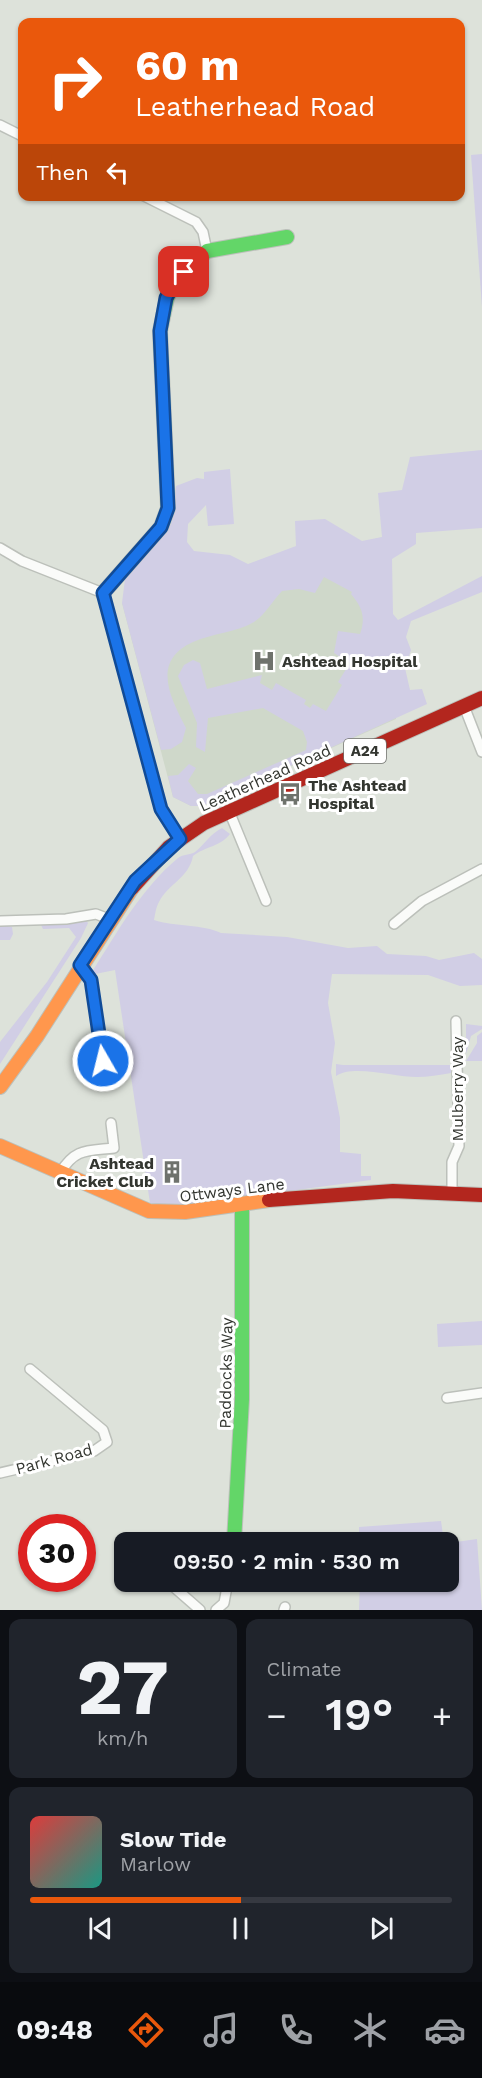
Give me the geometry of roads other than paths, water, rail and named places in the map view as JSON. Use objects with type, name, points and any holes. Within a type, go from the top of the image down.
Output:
[{"type":"main road","points":[[103,593],[161,527],[168,508],[160,331],[162,314],[175,281],[207,251],[287,237]]},
{"type":"main road","name":"Leatherhead Road","points":[[0,1088],[37,1036],[135,881],[180,839],[229,811],[482,698]]},
{"type":"main road","name":"Ottways Lane","points":[[1,1147],[148,1211],[164,1214],[185,1214],[242,1204],[365,1192],[452,1191],[482,1195]]},
{"type":"main road","name":"Paddocks Way","points":[[235,1532],[242,1399],[244,1255],[242,1204]]},
{"type":"street","points":[[0,125],[18,134]]},
{"type":"street","points":[[154,201],[195,222],[203,232],[207,251]]},
{"type":"street","points":[[0,548],[22,561],[103,593],[161,809],[180,839]]},
{"type":"street","points":[[464,706],[482,752]]},
{"type":"street","points":[[229,811],[266,901]]},
{"type":"street","points":[[394,924],[422,901],[482,869]]},
{"type":"street","points":[[0,921],[66,919],[96,914],[110,919]]},
{"type":"street","points":[[80,965],[91,980],[103,1061]]},
{"type":"street","name":"Mulberry Way","points":[[452,1191],[452,1162],[459,1146],[456,1021]]},
{"type":"street","points":[[60,1173],[69,1158],[77,1153],[114,1148],[111,1123]]},
{"type":"street","name":"Park Road","points":[[0,1473],[94,1451],[107,1443],[103,1430],[30,1369]]},
{"type":"street","points":[[447,1398],[482,1393]]},
{"type":"street","points":[[180,1592],[200,1610]]},
{"type":"street","points":[[216,1610],[224,1603],[226,1592]]},
{"type":"place","name":"Ashtead Hospital","points":[[264,661]]},
{"type":"place","name":"The Ashtead Hospital","points":[[290,794]]},
{"type":"place","name":"Ashtead Cricket Club","points":[[172,1172]]}]
